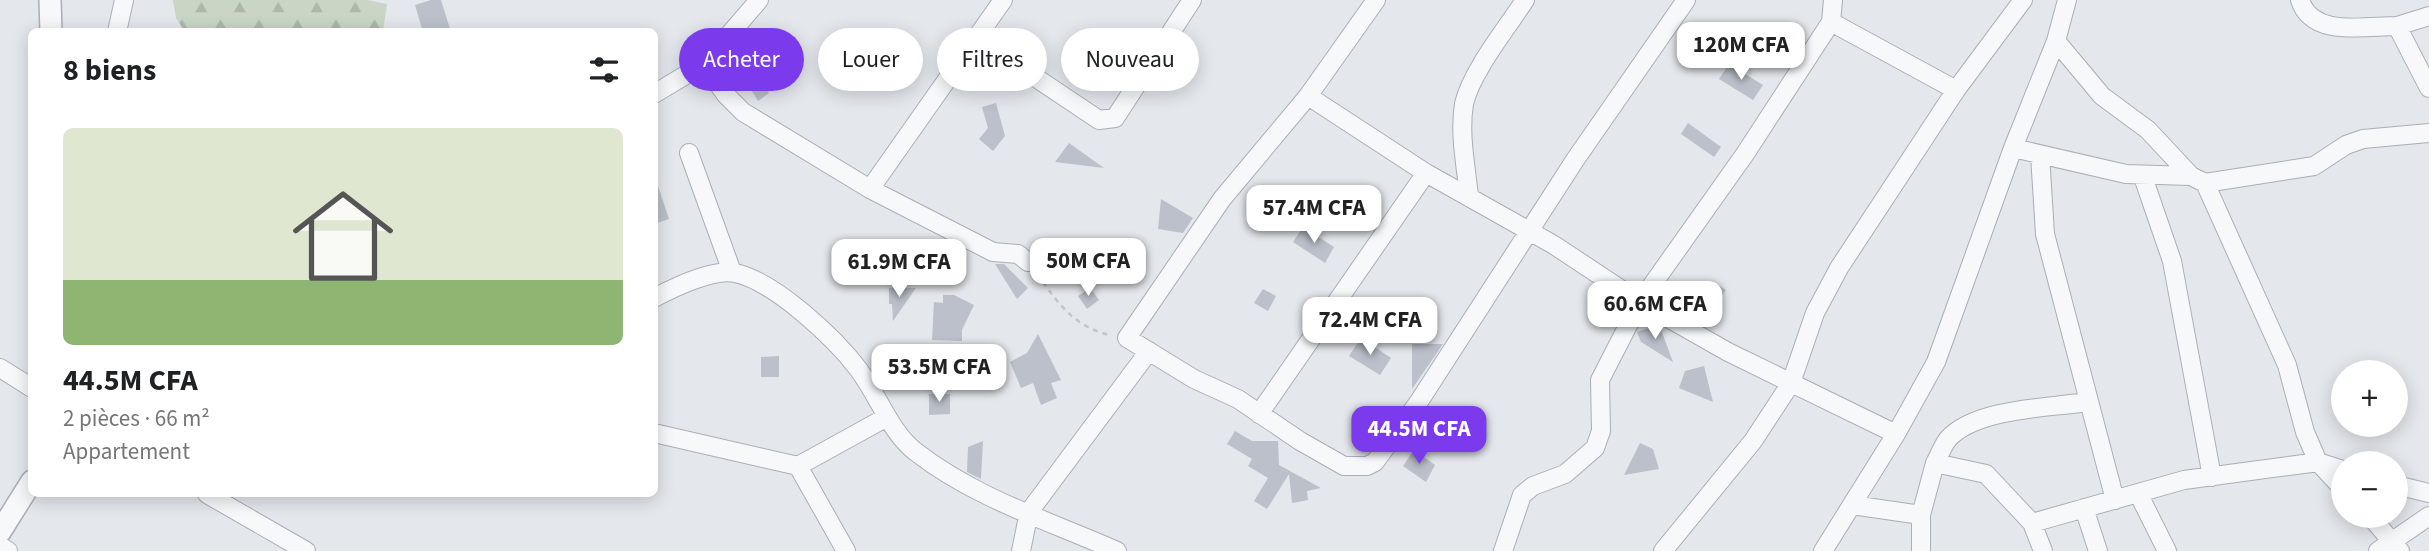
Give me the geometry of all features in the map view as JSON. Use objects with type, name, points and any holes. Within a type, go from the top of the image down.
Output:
[{"type":"street","points":[[50,0],[51,28]]},
{"type":"street","points":[[118,28],[124,0]]},
{"type":"street","points":[[735,28],[759,0]]},
{"type":"street","points":[[985,28],[1003,0]]},
{"type":"street","points":[[1047,85],[1099,120],[1115,118],[1192,0]]},
{"type":"street","points":[[1377,0],[1308,96],[1222,199],[1127,338],[1344,466],[1367,466],[1375,462],[1420,400],[1531,232],[1575,160],[1686,0]]},
{"type":"street","points":[[1469,196],[1462,119],[1465,100],[1471,84],[1525,0]]},
{"type":"street","points":[[1503,551],[1522,495],[1533,486],[1565,474],[1595,448],[1601,431],[1600,380],[1640,302],[1745,154],[1831,22],[1833,0]]},
{"type":"street","points":[[1663,551],[1753,441],[1791,383],[1824,295],[1956,90],[2023,0]]},
{"type":"street","points":[[1823,551],[1896,434],[1936,362],[2013,148],[2056,41],[2067,0]]},
{"type":"street","points":[[2300,0],[2304,11],[2319,24],[2334,27],[2397,26],[2429,16]]},
{"type":"street","points":[[1831,22],[1956,90]]},
{"type":"street","points":[[2397,26],[2429,88]]},
{"type":"street","points":[[2056,41],[2102,96],[2148,130],[2198,180],[2287,365],[2305,432],[2318,463],[2331,477]]},
{"type":"street","points":[[658,91],[679,79]]},
{"type":"street","points":[[723,91],[743,112],[870,189],[993,252],[1018,254],[1028,262]]},
{"type":"street","points":[[870,189],[941,91]]},
{"type":"street","points":[[1308,96],[1426,173],[1531,232],[1640,302],[1728,352],[1896,434]]},
{"type":"street","points":[[2013,148],[2143,177],[2198,180],[2314,166],[2346,145],[2363,139],[2429,133]]},
{"type":"street","points":[[689,153],[732,272]]},
{"type":"street","points":[[2040,155],[2045,234],[2087,402],[2115,500]]},
{"type":"street","points":[[1259,414],[1426,173]]},
{"type":"street","points":[[2143,177],[2172,261],[2212,477]]},
{"type":"street","points":[[658,296],[685,282],[732,272],[766,284],[835,343],[858,369],[904,441],[950,477],[1117,551]]},
{"type":"street","points":[[1021,551],[1029,512],[1149,351]]},
{"type":"street","points":[[0,368],[28,386]]},
{"type":"street","points":[[1921,551],[1921,515],[1935,463],[1948,439],[1983,419],[2007,412],[2087,402]]},
{"type":"street","points":[[658,434],[798,466],[887,417]]},
{"type":"street","points":[[1935,463],[1986,474],[2032,523],[2043,551]]},
{"type":"street","points":[[2032,523],[2184,480],[2318,463],[2331,467]]},
{"type":"street","points":[[798,466],[846,551]]},
{"type":"street","points":[[0,532],[28,487]]},
{"type":"street","points":[[2408,488],[2429,493]]},
{"type":"street","points":[[2138,493],[2166,551]]},
{"type":"street","points":[[212,497],[306,551]]},
{"type":"street","points":[[1852,505],[1921,515]]},
{"type":"street","points":[[2084,508],[2098,551]]},
{"type":"street","points":[[2378,551],[2396,546],[2429,516]]},
{"type":"street","points":[[2380,528],[2396,546]]},
{"type":"street","points":[[0,546],[8,551]]},
{"type":"path","points":[[1028,262],[1067,314],[1091,330],[1127,338]]},
{"type":"green space","points":[[173,0],[367,0],[387,4],[383,28],[182,28],[176,18]]},
{"type":"building","points":[[441,0],[450,28],[422,28],[415,5]]},
{"type":"building","points":[[1729,64],[1763,85],[1753,100],[1719,79]]},
{"type":"building","points":[[752,91],[768,91],[769,93],[758,101]]},
{"type":"building","points":[[996,103],[1005,136],[993,151],[979,139],[988,128],[982,107]]},
{"type":"building","points":[[1688,123],[1721,147],[1714,157],[1681,134]]},
{"type":"building","points":[[1069,143],[1104,168],[1055,162]]},
{"type":"building","points":[[658,186],[669,219],[658,223]]},
{"type":"building","points":[[1161,199],[1193,218],[1183,233],[1158,229]]},
{"type":"building","points":[[1303,227],[1334,247],[1325,263],[1293,242]]},
{"type":"building","points":[[995,264],[1004,264],[1028,288],[1017,299]]},
{"type":"building","points":[[1712,281],[1726,290],[1719,300],[1709,301],[1702,296]]},
{"type":"building","points":[[889,288],[916,288],[893,321],[892,304],[889,304]]},
{"type":"building","points":[[1090,288],[1099,300],[1087,309],[1078,296]]},
{"type":"building","points":[[1263,289],[1276,296],[1268,311],[1254,303]]},
{"type":"building","points":[[943,295],[954,295],[974,305],[962,330],[962,341],[932,340],[934,302],[943,303]]},
{"type":"building","points":[[1658,325],[1673,362],[1641,342],[1637,332]]},
{"type":"building","points":[[1038,334],[1061,380],[1051,383],[1057,398],[1041,405],[1033,383],[1021,388],[1010,362],[1027,353]]},
{"type":"building","points":[[1361,338],[1391,358],[1380,375],[1349,356]]},
{"type":"building","points":[[1412,344],[1443,344],[1412,389]]},
{"type":"building","points":[[779,356],[779,377],[761,377],[761,357]]},
{"type":"building","points":[[964,365],[965,386],[952,388],[950,367]]},
{"type":"building","points":[[1704,366],[1713,402],[1679,388],[1685,371]]},
{"type":"building","points":[[929,394],[950,394],[950,414],[929,415]]},
{"type":"building","points":[[1235,431],[1252,441],[1278,441],[1279,465],[1321,488],[1307,491],[1308,500],[1292,503],[1289,474],[1267,509],[1254,501],[1268,478],[1248,466],[1252,459],[1227,444]]},
{"type":"building","points":[[983,441],[981,479],[967,472],[968,447]]},
{"type":"building","points":[[1640,443],[1653,449],[1659,469],[1624,475]]},
{"type":"building","points":[[1414,450],[1435,465],[1426,482],[1403,466]]}]
